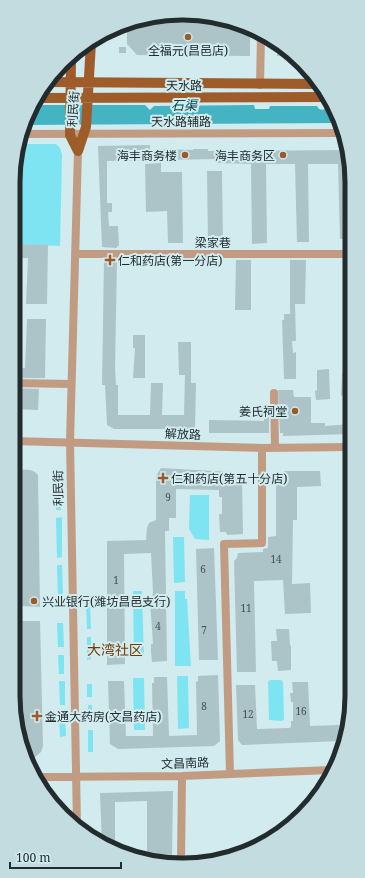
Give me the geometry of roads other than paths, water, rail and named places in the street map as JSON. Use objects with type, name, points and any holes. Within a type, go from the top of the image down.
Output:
[{"type":"main road","name":"利民街","points":[[78,151],[85,130],[91,48]]},
{"type":"main road","name":"利民街","points":[[70,65],[69,82],[70,131],[78,151]]},
{"type":"main road","name":"天水路","points":[[55,82],[260,85],[311,84]]},
{"type":"main road","name":"天水路","points":[[44,98],[86,101],[321,97]]},
{"type":"street","points":[[260,85],[261,40]]},
{"type":"street","name":"天水路辅路","points":[[28,134],[85,130],[337,133]]},
{"type":"street","name":"利民街","points":[[77,819],[70,442],[78,151]]},
{"type":"street","name":"梁家巷","points":[[75,254],[345,254]]},
{"type":"street","points":[[20,383],[71,384]]},
{"type":"street","points":[[274,393],[274,448]]},
{"type":"street","name":"解放路","points":[[20,440],[262,448],[345,447]]},
{"type":"street","points":[[230,774],[224,544],[262,543],[262,448]]},
{"type":"street","name":"文昌南路","points":[[42,777],[182,776],[326,770]]},
{"type":"street","points":[[181,858],[182,776]]},
{"type":"waterway","name":"石渠","points":[[194,114],[205,114]]},
{"type":"place","name":"全福元(昌邑店)","points":[[188,37]]},
{"type":"place","name":"海丰商务楼","points":[[185,155]]},
{"type":"place","name":"海丰商务区","points":[[283,155]]},
{"type":"place","name":"仁和药店(第一分店)","points":[[110,260]]},
{"type":"place","name":"姜氏祠堂","points":[[295,411]]},
{"type":"place","name":"仁和药店(第五十分店)","points":[[163,478]]},
{"type":"place","name":"兴业银行(潍坊昌邑支行)","points":[[34,601]]},
{"type":"place","name":"金通大药房(文昌药店)","points":[[37,716]]},
{"type":"district","name":"大湾社区","points":[[115,649]]}]
